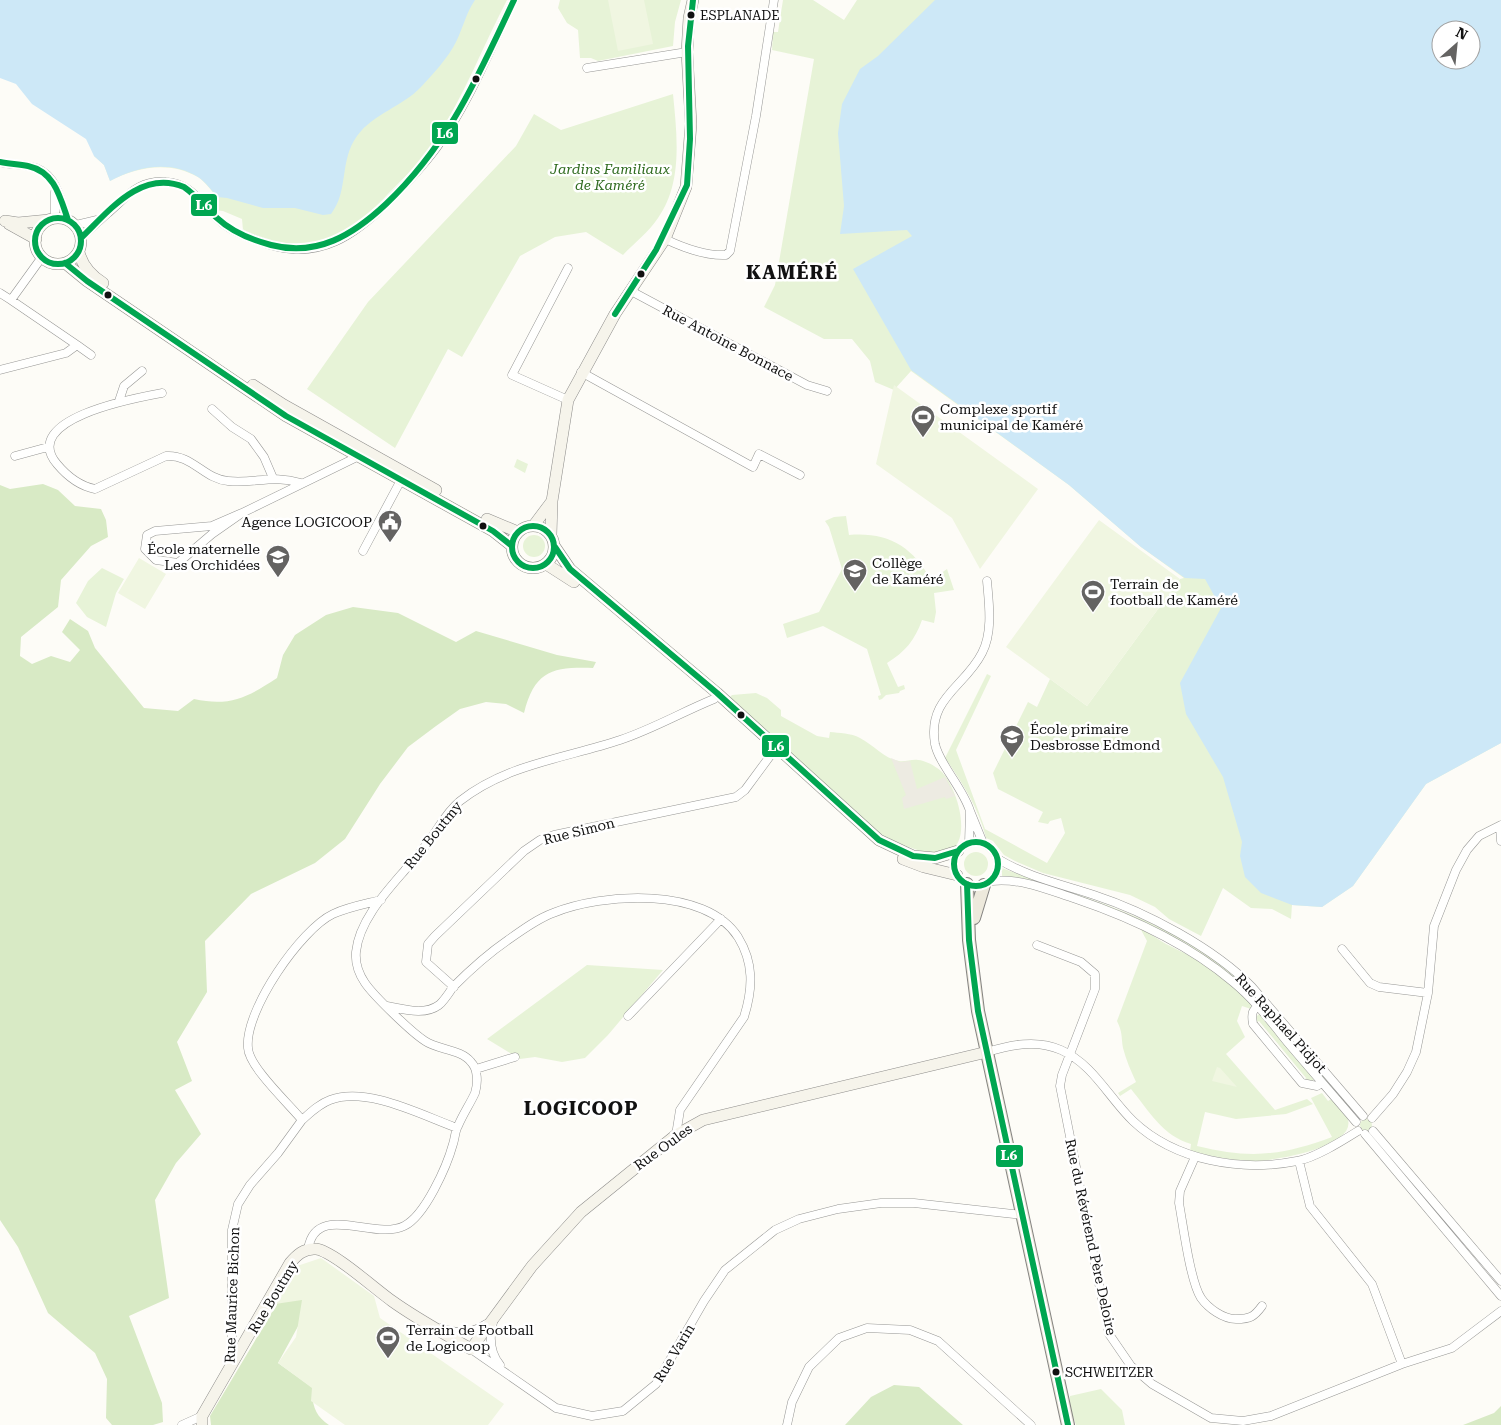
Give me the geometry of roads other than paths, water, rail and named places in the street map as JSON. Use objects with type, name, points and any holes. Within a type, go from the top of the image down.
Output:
[{"type":"main road","points":[[693,0],[689,18],[687,52],[691,124],[686,187],[665,239],[631,290],[582,372],[568,400],[552,501],[551,535],[555,547],[570,569],[717,693],[879,840],[914,856],[935,858],[958,851]]},
{"type":"main road","points":[[52,219],[40,227],[36,239],[36,245],[42,257],[53,263],[65,263],[79,252]]},
{"type":"main road","points":[[2,220],[18,223],[52,219],[72,223],[81,238],[79,252],[82,261],[94,277],[284,405],[499,526],[518,532]]},
{"type":"main road","points":[[2,220],[36,239]]},
{"type":"main road","points":[[65,263],[87,281],[286,416],[493,531],[512,546]]},
{"type":"main road","points":[[534,525],[552,501]]},
{"type":"main road","points":[[551,535],[541,527],[534,525],[522,528],[518,532],[512,546],[514,555],[522,565],[534,568],[551,560],[555,547]]},
{"type":"main road","points":[[546,564],[567,575],[714,699],[876,844],[909,862],[957,875]]},
{"type":"main road","points":[[969,940],[978,901],[988,883]]},
{"type":"main road","points":[[967,884],[969,940],[986,1052],[1068,1425]]},
{"type":"main road","name":"Rue Oules","points":[[471,1349],[532,1266],[581,1212],[676,1135],[703,1120],[986,1052]]},
{"type":"main road","name":"Rue Boutmy","points":[[232,1366],[290,1263],[298,1254],[308,1249]]},
{"type":"main road","name":"Rue Varin","points":[[308,1249],[318,1249],[331,1256],[393,1302],[471,1349]]},
{"type":"main road","name":"Rue Maurice Bichon","points":[[202,1420],[232,1366]]},
{"type":"street","points":[[81,238],[126,194],[142,185],[166,182],[190,190],[225,226],[269,245],[285,248],[310,248],[345,238],[376,214],[410,180],[438,146],[457,116],[514,0]]},
{"type":"street","points":[[665,239],[688,250],[720,255],[726,255],[730,251],[756,116],[774,0]]},
{"type":"street","points":[[587,68],[687,52]]},
{"type":"street","points":[[0,162],[38,169],[48,174],[54,180],[72,223],[101,218]]},
{"type":"street","points":[[52,219],[56,185]]},
{"type":"street","points":[[11,300],[42,257]]},
{"type":"street","points":[[568,268],[512,375],[568,400]]},
{"type":"street","name":"Rue Antoine Bonnace","points":[[631,290],[807,385],[827,391]]},
{"type":"street","points":[[0,293],[91,355]]},
{"type":"street","points":[[0,370],[19,367],[66,353],[77,345]]},
{"type":"street","points":[[118,401],[124,386],[142,371]]},
{"type":"street","points":[[582,372],[753,467],[759,454],[800,475]]},
{"type":"street","points":[[162,393],[118,401],[68,423],[52,436],[48,447],[52,458],[64,472],[85,487],[95,489],[166,456],[174,455],[192,462],[217,479],[229,482],[273,478],[301,483]]},
{"type":"street","points":[[212,409],[232,427],[251,439],[264,457],[273,478]]},
{"type":"street","points":[[15,456],[48,447]]},
{"type":"street","points":[[242,512],[178,563],[156,560],[145,549],[147,534],[155,531],[212,526],[358,456]]},
{"type":"street","points":[[363,551],[401,480]]},
{"type":"street","points":[[983,843],[961,790],[938,753],[933,726],[940,705],[975,665],[984,651],[990,614],[987,581]]},
{"type":"street","name":"Rue Boutmy","points":[[308,1249],[310,1237],[315,1230],[330,1224],[397,1229],[407,1224],[416,1216],[440,1178],[454,1143],[456,1128],[476,1090],[476,1069],[465,1056],[426,1042],[365,983],[356,961],[359,938],[381,900],[428,843],[446,815],[459,802],[478,788],[528,765],[637,734],[714,699]]},
{"type":"street","name":"Rue Simon","points":[[454,987],[426,962],[428,944],[528,847],[554,835],[736,797],[745,790],[773,752]]},
{"type":"street","points":[[968,843],[970,811]]},
{"type":"street","points":[[1372,1118],[1393,1094],[1407,1072],[1416,1052],[1428,993],[1434,926],[1456,870],[1467,850],[1479,836],[1500,826],[1501,841]]},
{"type":"street","points":[[968,843],[983,843],[993,849],[998,859],[998,871],[988,883],[967,884],[957,875],[954,863],[958,851],[968,843]]},
{"type":"street","name":"Rue Raphael Pidjot","points":[[998,859],[1024,873],[1097,896],[1142,914],[1216,957],[1238,973],[1265,1002],[1363,1116]]},
{"type":"street","name":"Rue Raphael Pidjot","points":[[988,883],[1008,879],[1028,883],[1114,912],[1143,925],[1209,962],[1235,983],[1257,1006],[1356,1122]]},
{"type":"street","points":[[387,1006],[424,1011],[439,1005],[454,987],[506,941],[553,913],[576,906],[614,900],[661,898],[700,908],[721,919],[735,933],[744,948],[751,966],[749,1001],[744,1017],[680,1110],[676,1135]]},
{"type":"street","points":[[302,1120],[259,1071],[247,1048],[251,1020],[271,979],[306,936],[332,914],[381,900]]},
{"type":"street","points":[[628,1016],[721,919]]},
{"type":"street","name":"Rue du Révérend Père Deloire","points":[[1037,945],[1081,962],[1095,974],[1095,989],[1062,1075],[1060,1086],[1109,1334],[1132,1366],[1152,1384],[1192,1410],[1211,1418],[1243,1421],[1271,1416],[1402,1364],[1452,1348],[1501,1311]]},
{"type":"street","points":[[1342,949],[1370,983],[1379,987],[1428,993]]},
{"type":"street","points":[[1265,1002],[1257,1006],[1251,1014],[1253,1024],[1302,1083],[1317,1086],[1322,1083]]},
{"type":"street","points":[[986,1052],[1027,1044],[1047,1045],[1070,1055],[1096,1076],[1133,1121],[1158,1140],[1195,1157],[1244,1164],[1299,1161],[1365,1132],[1375,1123],[1372,1118],[1363,1116],[1356,1122],[1365,1132],[1501,1281]]},
{"type":"street","points":[[476,1069],[516,1057]]},
{"type":"street","name":"Rue Maurice Bichon","points":[[232,1366],[232,1230],[238,1204],[250,1184],[278,1152],[302,1120],[329,1100],[345,1096],[358,1096],[375,1098],[456,1128]]},
{"type":"street","points":[[1365,1132],[1501,1296]]},
{"type":"street","points":[[1195,1157],[1180,1191],[1179,1203],[1198,1293],[1213,1310],[1233,1319],[1247,1319],[1255,1316],[1262,1306]]},
{"type":"street","points":[[1299,1161],[1310,1206],[1372,1284],[1402,1364]]},
{"type":"street","name":"Rue Varin","points":[[471,1349],[556,1408],[592,1416],[604,1416],[623,1411],[656,1384],[724,1270],[775,1230],[799,1219],[838,1209],[881,1204],[914,1203],[1022,1215]]},
{"type":"street","points":[[419,1318],[459,1333],[473,1332],[494,1318]]},
{"type":"street","points":[[494,1318],[490,1334],[493,1357],[506,1372]]},
{"type":"street","points":[[787,1425],[792,1402],[809,1367],[839,1338],[867,1328],[910,1330],[938,1341],[1031,1425]]},
{"type":"street","points":[[182,1425],[202,1420]]},
{"type":"water","points":[[0,0],[475,0],[453,48],[445,60],[413,94],[372,121],[357,136],[348,156],[337,205],[331,214],[323,215],[295,208],[263,208],[217,197],[201,179],[177,168],[154,167],[143,169],[110,181],[104,165],[94,156],[86,139],[32,104],[16,84],[0,78]]},
{"type":"water","points":[[935,0],[1501,0],[1501,743],[1426,784],[1353,886],[1322,907],[1292,905],[1261,893],[1245,877],[1240,856],[1242,842],[1223,777],[1186,714],[1180,683],[1221,608],[1205,579],[1185,578],[1141,547],[1069,485],[911,370],[853,269],[912,236],[907,230],[840,234],[844,206],[838,133],[842,104],[860,69],[878,56]]},
{"type":"place","name":"ESPLANADE","points":[[691,15]]},
{"type":"place","name":"Complexe sportif municipal de Kaméré","points":[[923,438]]},
{"type":"place","name":"Agence LOGICOOP","points":[[390,543]]},
{"type":"place","name":"École maternelle Les Orchidées","points":[[278,578]]},
{"type":"place","name":"Collège de Kaméré","points":[[855,592]]},
{"type":"place","name":"Terrain de football de Kaméré","points":[[1093,613]]},
{"type":"place","name":"École primaire Desbrosse Edmond","points":[[1012,758]]},
{"type":"place","name":"Terrain de Football de Logicoop","points":[[388,1359]]},
{"type":"place","name":"SCHWEITZER","points":[[1056,1372]]},
{"type":"district","name":"KAMÉRÉ","points":[[792,272]]},
{"type":"district","name":"LOGICOOP","points":[[581,1108]]},
{"type":"park label","name":"Jardins Familiaux de Kaméré","points":[[610,177]]}]
